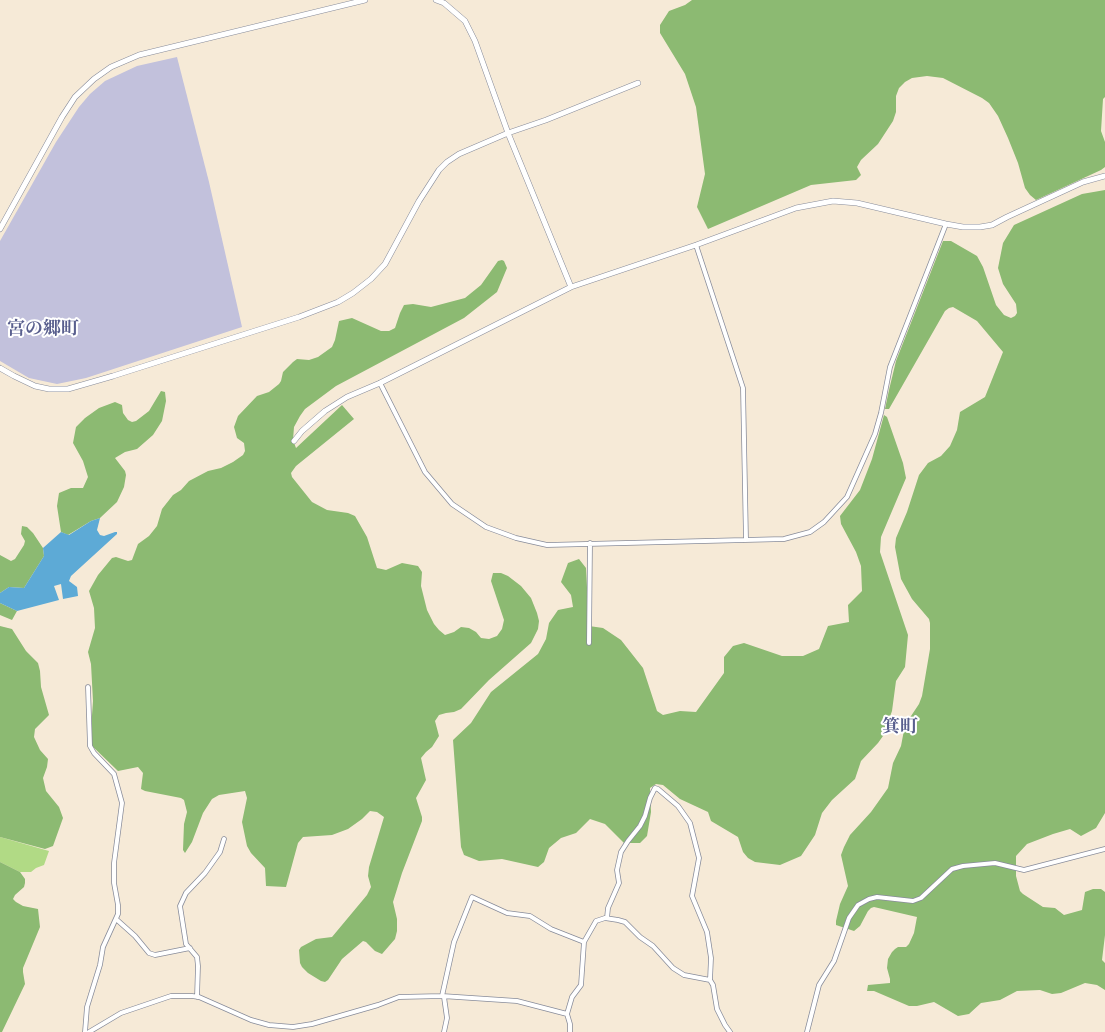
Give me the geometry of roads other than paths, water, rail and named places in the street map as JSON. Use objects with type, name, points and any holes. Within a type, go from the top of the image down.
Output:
[{"type":"street","points":[[0,229],[58,124],[75,97],[94,79],[111,67],[139,55],[365,0]]},
{"type":"street","points":[[436,0],[444,4],[465,21],[472,34],[508,133],[571,287]]},
{"type":"street","points":[[0,368],[35,386],[68,389],[299,317],[338,302],[363,286],[385,264],[419,201],[439,170],[447,162],[459,154],[508,133],[546,120],[638,83]]},
{"type":"street","points":[[294,441],[302,431],[325,411],[347,397],[380,383],[571,287],[696,245],[796,208],[833,201],[857,203],[963,227],[992,225],[1083,182],[1105,176]]},
{"type":"street","points":[[380,383],[425,472],[452,504],[486,527],[516,538],[547,545],[784,539],[810,532],[824,522],[847,498],[875,434],[881,413],[890,367],[946,224]]},
{"type":"street","points":[[696,245],[744,388],[746,540]]},
{"type":"street","points":[[589,643],[590,543]]},
{"type":"street","points":[[85,1032],[87,1007],[100,965],[103,947],[118,914],[114,884],[114,863],[122,803],[114,774],[94,753],[90,746],[88,687]]},
{"type":"street","points":[[607,918],[608,908],[619,883],[617,870],[621,852],[640,826],[645,816],[650,798],[655,788],[658,789],[678,806],[690,823],[699,858],[692,896],[706,932],[711,958],[710,980],[713,985],[717,1009],[730,1032]]},
{"type":"street","points":[[197,997],[197,957],[186,944],[180,906],[186,893],[205,873],[220,852],[224,839]]},
{"type":"street","points":[[807,1032],[819,985],[834,961],[849,918],[858,905],[868,899],[877,897],[913,901],[921,898],[952,869],[963,866],[996,863],[1024,870],[1105,849]]},
{"type":"street","points":[[444,1032],[447,1018],[443,997],[454,942],[472,897],[507,913],[530,916],[551,929],[584,942]]},
{"type":"street","points":[[570,1032],[570,1024],[567,1014],[572,997],[581,985],[584,942],[596,921],[607,918],[625,922],[640,937],[653,946],[673,968],[684,975],[710,980]]},
{"type":"street","points":[[116,919],[135,936],[149,953],[155,955],[190,948]]},
{"type":"street","points":[[89,1032],[95,1031],[121,1013],[171,996],[197,997],[251,1020],[269,1025],[293,1026],[312,1024],[378,1005],[399,997],[443,997],[516,1001],[567,1014]]},
{"type":"water","points":[[100,518],[97,530],[100,535],[104,536],[115,532],[117,532],[117,534],[71,576],[69,581],[77,587],[78,596],[63,599],[61,584],[54,586],[59,600],[17,611],[0,603],[0,593],[9,587],[24,588],[44,556],[43,548],[61,532],[69,535],[91,521]]},
{"type":"district","name":"宮の郷町","points":[[43,331]]},
{"type":"district","name":"箕町","points":[[900,729]]}]
